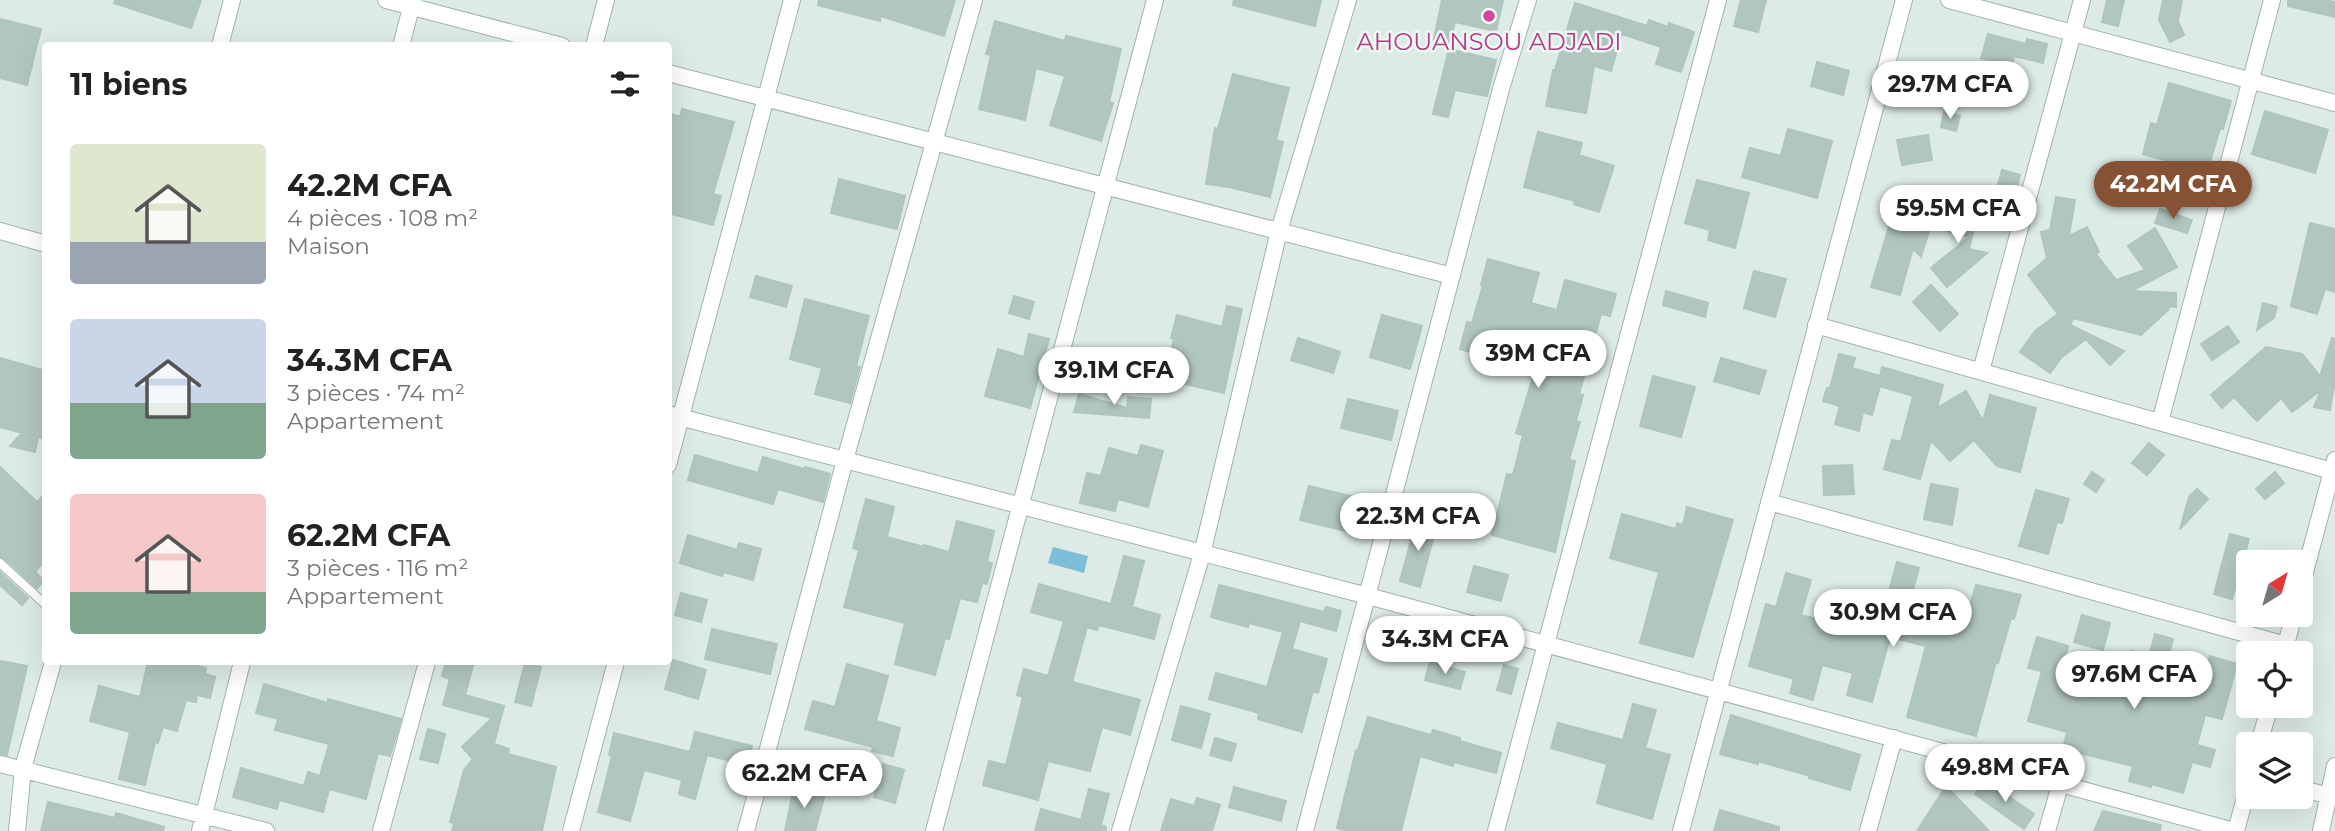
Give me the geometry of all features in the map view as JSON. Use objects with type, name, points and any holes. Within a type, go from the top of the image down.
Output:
[{"type":"street","points":[[220,42],[232,0]]},
{"type":"street","points":[[386,0],[413,3],[548,42]]},
{"type":"street","points":[[595,42],[606,0]]},
{"type":"street","points":[[672,437],[675,416],[792,0]]},
{"type":"street","points":[[746,831],[845,460],[974,0]]},
{"type":"street","points":[[934,831],[1155,0]]},
{"type":"street","points":[[1120,831],[1202,554],[1279,231],[1348,0]]},
{"type":"street","points":[[1305,831],[1501,89],[1528,0]]},
{"type":"street","points":[[1496,831],[1718,0]]},
{"type":"street","points":[[1681,831],[1904,0]]},
{"type":"street","points":[[1949,0],[2335,103]]},
{"type":"street","points":[[1981,371],[2082,0]]},
{"type":"street","points":[[2160,422],[2272,0]]},
{"type":"street","points":[[402,42],[413,3]]},
{"type":"street","points":[[672,74],[1452,276]]},
{"type":"street","points":[[0,232],[42,243]]},
{"type":"street","points":[[1816,325],[2160,422],[2334,466],[2311,550]]},
{"type":"street","points":[[675,416],[1368,596],[2235,831],[2241,809]]},
{"type":"street","points":[[1769,502],[2257,641]]},
{"type":"street","points":[[17,831],[23,768],[52,665]]},
{"type":"street","points":[[200,831],[241,665]]},
{"type":"street","points":[[382,831],[426,665]]},
{"type":"street","points":[[571,831],[615,665]]},
{"type":"street","points":[[1868,831],[1894,738]]},
{"type":"street","points":[[0,764],[266,831]]},
{"type":"street","points":[[2321,831],[2331,796],[2335,766]]},
{"type":"street","points":[[2047,831],[2060,785]]},
{"type":"street","points":[[2313,792],[2331,796]]},
{"type":"lane","points":[[0,563],[42,601]]},
{"type":"water","points":[[1053,547],[1088,556],[1084,573],[1048,563]]},
{"type":"building","points":[[115,0],[201,0],[191,28],[114,3]]},
{"type":"building","points":[[819,0],[955,0],[944,36],[881,16],[880,21],[818,5]]},
{"type":"building","points":[[1234,0],[1321,0],[1315,26],[1233,5]]},
{"type":"building","points":[[1442,0],[1503,0],[1496,31],[1455,22],[1449,44],[1434,39]]},
{"type":"building","points":[[1741,0],[1766,0],[1758,32],[1734,26]]},
{"type":"building","points":[[2107,0],[2124,0],[2118,26],[2102,22]]},
{"type":"building","points":[[2163,0],[2182,0],[2178,21],[2184,35],[2170,42],[2159,20]]},
{"type":"building","points":[[2288,0],[2335,2],[2335,17],[2288,6]]},
{"type":"building","points":[[1575,3],[1647,26],[1649,20],[1668,27],[1669,23],[1694,32],[1681,72],[1656,64],[1661,47],[1622,34],[1611,71],[1594,66],[1586,113],[1546,106],[1553,70]]},
{"type":"building","points":[[0,19],[41,29],[27,85],[0,78]]},
{"type":"building","points":[[995,21],[1065,41],[1066,36],[1121,49],[1109,102],[1113,103],[1101,141],[1050,125],[1065,76],[1036,68],[1025,120],[979,109],[991,55],[986,54]]},
{"type":"building","points":[[1988,34],[2026,44],[2027,39],[2047,44],[2043,63],[2014,56],[2012,66],[1981,58]]},
{"type":"building","points":[[1449,49],[1496,60],[1487,96],[1455,90],[1448,117],[1433,114]]},
{"type":"building","points":[[1817,62],[1849,71],[1843,95],[1811,86]]},
{"type":"building","points":[[1233,74],[1289,88],[1276,140],[1283,142],[1270,197],[1206,184],[1215,128],[1218,129]]},
{"type":"building","points":[[2169,83],[2231,101],[2207,172],[2143,154],[2151,123],[2157,125]]},
{"type":"building","points":[[682,109],[734,122],[713,194],[721,196],[713,225],[672,214],[672,114],[680,117]]},
{"type":"building","points":[[2265,111],[2328,130],[2315,173],[2252,154]]},
{"type":"building","points":[[1944,112],[1960,116],[1956,131],[1941,127]]},
{"type":"building","points":[[1788,129],[1832,141],[1817,198],[1742,177],[1750,148],[1781,156]]},
{"type":"building","points":[[1538,132],[1582,143],[1579,155],[1614,166],[1599,212],[1574,204],[1575,201],[1524,187]]},
{"type":"building","points":[[1928,135],[1932,160],[1902,165],[1897,140]]},
{"type":"building","points":[[2002,170],[2020,175],[2013,201],[1995,196]]},
{"type":"building","points":[[839,179],[905,196],[897,229],[831,213]]},
{"type":"building","points":[[1697,180],[1749,193],[1735,248],[1708,240],[1710,230],[1685,223]]},
{"type":"building","points":[[2056,197],[2075,200],[2069,236],[2087,227],[2099,252],[2096,254],[2116,280],[2145,270],[2128,246],[2155,228],[2177,267],[2131,291],[2176,293],[2176,307],[2169,306],[2141,335],[2073,318],[2070,325],[2124,351],[2110,365],[2086,339],[2062,357],[2050,373],[2020,352],[2035,331],[2058,314],[2028,275],[2047,258],[2041,232],[2050,230]]},
{"type":"building","points":[[1948,204],[1978,213],[1969,249],[1987,253],[1947,287],[1931,268],[1969,237],[1940,229]]},
{"type":"building","points":[[2160,209],[2192,220],[2187,233],[2155,223]]},
{"type":"building","points":[[1891,220],[1929,231],[1921,257],[1913,248],[1900,295],[1871,287]]},
{"type":"building","points":[[2310,223],[2335,229],[2335,292],[2325,289],[2317,314],[2291,306]]},
{"type":"building","points":[[1488,259],[1539,273],[1531,303],[1557,310],[1565,280],[1616,294],[1610,316],[1601,314],[1579,394],[1583,395],[1576,421],[1580,422],[1569,460],[1575,461],[1555,552],[1492,535],[1507,474],[1513,475],[1523,435],[1516,433],[1535,370],[1460,349],[1467,322],[1472,323]]},
{"type":"building","points":[[1754,271],[1786,279],[1775,317],[1744,308]]},
{"type":"building","points":[[756,276],[792,286],[786,307],[750,297]]},
{"type":"building","points":[[1931,285],[1958,314],[1940,331],[1913,302]]},
{"type":"building","points":[[1666,291],[1708,303],[1705,317],[1663,305]]},
{"type":"building","points":[[1014,296],[1034,302],[1029,319],[1009,313]]},
{"type":"building","points":[[805,299],[869,316],[850,403],[815,394],[822,368],[790,359]]},
{"type":"building","points":[[2263,303],[2277,307],[2274,318],[2257,330]]},
{"type":"building","points":[[1227,306],[1242,309],[1224,393],[1164,379],[1177,315],[1222,327]]},
{"type":"building","points":[[1382,315],[1422,326],[1410,369],[1370,357]]},
{"type":"building","points":[[2228,326],[2239,342],[2212,360],[2201,344]]},
{"type":"building","points":[[1029,334],[1049,339],[1030,408],[985,396],[998,349],[1024,357]]},
{"type":"building","points":[[1298,338],[1340,352],[1333,373],[1291,360]]},
{"type":"building","points":[[2332,338],[2335,339],[2335,381],[2330,410],[2314,407],[2321,390],[2292,412],[2281,398],[2257,421],[2234,397],[2222,408],[2211,395],[2266,347],[2302,354],[2320,376]]},
{"type":"building","points":[[1839,354],[1855,358],[1852,368],[1880,376],[1882,367],[1943,385],[1937,408],[1966,391],[1983,421],[1990,395],[2036,408],[2020,472],[1997,466],[1974,440],[1950,461],[1931,440],[1920,479],[1884,469],[1892,440],[1901,442],[1913,396],[1880,386],[1872,415],[1863,412],[1859,431],[1835,424],[1840,406],[1823,401],[1827,388],[1830,388]]},
{"type":"building","points":[[0,358],[42,370],[42,438],[38,437],[35,452],[10,446],[22,433],[0,427]]},
{"type":"building","points":[[1721,358],[1766,371],[1759,394],[1714,381]]},
{"type":"building","points":[[1653,376],[1695,387],[1681,437],[1640,426]]},
{"type":"building","points":[[1079,394],[1127,408],[1128,397],[1151,399],[1149,418],[1074,412]]},
{"type":"building","points":[[1348,399],[1398,411],[1391,440],[1341,428]]},
{"type":"building","points":[[2149,443],[2164,455],[2147,475],[2132,463]]},
{"type":"building","points":[[1141,445],[1163,451],[1148,507],[1118,499],[1115,511],[1080,503],[1087,473],[1101,476],[1109,448],[1138,456]]},
{"type":"building","points":[[695,455],[758,473],[763,457],[830,474],[823,502],[778,489],[773,504],[688,480]]},
{"type":"building","points":[[1852,465],[1854,494],[1824,495],[1823,466]]},
{"type":"building","points":[[0,467],[37,502],[42,497],[42,564],[35,572],[42,579],[42,583],[37,588],[0,557]]},
{"type":"building","points":[[2092,472],[2104,480],[2096,492],[2084,484]]},
{"type":"building","points":[[2275,472],[2284,483],[2265,499],[2256,489]]},
{"type":"building","points":[[1931,484],[1958,489],[1952,525],[1924,519]]},
{"type":"building","points":[[1309,486],[1371,501],[1362,535],[1300,520]]},
{"type":"building","points":[[2197,489],[2208,499],[2180,529],[2189,497]]},
{"type":"building","points":[[2036,490],[2069,499],[2062,523],[2057,522],[2048,554],[2019,546]]},
{"type":"building","points":[[866,499],[894,507],[887,537],[924,547],[949,552],[957,521],[994,531],[987,562],[992,563],[987,584],[982,583],[977,602],[960,598],[949,639],[945,638],[935,675],[895,664],[905,623],[844,607],[859,550],[853,548]]},
{"type":"building","points":[[1687,507],[1733,520],[1693,657],[1640,643],[1659,572],[1610,558],[1622,514],[1676,529],[1677,523],[1683,525]]},
{"type":"building","points":[[1417,519],[1437,525],[1420,587],[1400,581]]},
{"type":"building","points":[[2230,534],[2249,539],[2246,550],[2236,550],[2236,585],[2232,599],[2214,594]]},
{"type":"building","points":[[688,535],[737,550],[739,543],[761,549],[753,580],[723,572],[722,576],[680,563]]},
{"type":"building","points":[[1124,556],[1144,561],[1132,607],[1160,615],[1154,639],[1099,625],[1097,630],[1087,627],[1072,682],[1140,700],[1130,735],[1102,727],[1090,771],[1048,761],[1038,800],[983,785],[989,761],[1006,765],[1023,697],[1017,695],[1024,669],[1048,676],[1064,621],[1031,612],[1039,584],[1111,604]]},
{"type":"building","points":[[1897,562],[1919,568],[1910,600],[1938,608],[1934,622],[1963,630],[1976,585],[2021,595],[2014,619],[2011,618],[1998,663],[1996,662],[1976,736],[1907,717],[1926,646],[1890,637],[1872,702],[1847,695],[1853,673],[1822,665],[1813,700],[1790,693],[1794,679],[1749,666],[1766,604],[1776,607],[1786,573],[1811,580],[1801,615],[1877,634]]},
{"type":"building","points":[[1474,566],[1508,575],[1501,601],[1467,592]]},
{"type":"building","points":[[0,572],[28,598],[22,605],[0,585]]},
{"type":"building","points":[[1219,585],[1324,612],[1326,607],[1341,611],[1336,631],[1300,621],[1292,649],[1327,659],[1318,693],[1313,691],[1302,732],[1258,719],[1259,713],[1209,699],[1216,673],[1267,687],[1283,632],[1249,623],[1248,627],[1211,617]]},
{"type":"building","points":[[681,593],[707,600],[701,622],[675,615]]},
{"type":"building","points":[[2082,615],[2110,623],[2103,650],[2074,642]]},
{"type":"building","points":[[712,629],[777,644],[770,674],[705,659]]},
{"type":"building","points":[[2155,634],[2173,639],[2164,672],[2203,683],[2210,656],[2236,664],[2222,719],[2205,715],[2197,745],[2215,750],[2210,767],[2192,762],[2183,793],[2129,781],[2133,766],[2063,749],[2067,732],[2028,721],[2042,671],[2028,668],[2037,637],[2068,646],[2057,687],[2094,697],[2106,652],[2129,659],[2131,651],[2149,656]]},
{"type":"building","points":[[673,660],[706,670],[698,699],[665,689]]},
{"type":"building","points":[[0,661],[27,666],[7,755],[0,754]]},
{"type":"building","points":[[1430,662],[1465,672],[1460,689],[1425,680]]},
{"type":"building","points":[[847,664],[888,676],[876,721],[900,728],[893,756],[872,751],[873,747],[805,729],[813,701],[835,707]]},
{"type":"building","points":[[147,665],[194,665],[206,668],[205,674],[215,677],[210,698],[197,695],[196,702],[186,700],[177,731],[163,727],[158,743],[155,742],[145,785],[119,779],[130,732],[90,721],[99,686],[140,697]]},
{"type":"building","points":[[445,665],[473,665],[465,695],[504,706],[494,744],[509,749],[508,754],[556,767],[542,831],[452,831],[454,823],[450,822],[464,770],[473,759],[462,747],[492,718],[443,705],[450,679],[442,676]]},
{"type":"building","points":[[524,665],[541,667],[531,706],[515,702]]},
{"type":"building","points":[[1504,665],[1518,669],[1511,694],[1497,690]]},
{"type":"building","points":[[264,684],[328,703],[328,699],[401,719],[390,756],[378,753],[366,799],[329,789],[323,812],[279,800],[277,809],[233,797],[241,768],[304,786],[308,772],[320,776],[329,744],[275,730],[278,719],[256,713]]},
{"type":"building","points":[[1633,704],[1656,710],[1645,748],[1670,755],[1652,819],[1597,803],[1607,764],[1551,748],[1558,723],[1623,740]]},
{"type":"building","points":[[1181,706],[1210,714],[1201,748],[1172,740]]},
{"type":"building","points":[[1731,715],[1860,755],[1850,790],[1758,761],[1758,764],[1720,754]]},
{"type":"building","points":[[1368,717],[1431,735],[1433,730],[1501,753],[1496,773],[1454,762],[1453,766],[1420,756],[1401,831],[1346,831],[1337,828],[1356,750]]},
{"type":"building","points":[[428,729],[445,734],[438,763],[420,759]]},
{"type":"building","points":[[695,732],[752,746],[747,765],[707,755],[695,799],[679,794],[682,780],[644,770],[630,821],[598,812],[612,756],[609,755],[614,733],[690,752]]},
{"type":"building","points":[[1215,738],[1236,744],[1231,761],[1210,755]]},
{"type":"building","points":[[883,764],[904,770],[895,803],[874,797]]},
{"type":"building","points":[[1985,780],[2034,814],[2024,829],[1975,794]]},
{"type":"building","points":[[794,786],[825,794],[815,831],[785,831]]},
{"type":"building","points":[[1946,786],[1989,831],[1917,831]]},
{"type":"building","points":[[1234,787],[1286,801],[1281,821],[1229,807]]},
{"type":"building","points":[[1089,789],[1109,794],[1101,825],[1106,827],[1106,831],[1035,831],[1041,809],[1081,820]]},
{"type":"building","points":[[1197,798],[1220,805],[1212,831],[1161,831],[1171,799],[1194,806]]},
{"type":"building","points":[[48,802],[115,818],[116,813],[164,827],[163,831],[41,831]]},
{"type":"building","points":[[1720,810],[1779,827],[1779,831],[1714,831]]},
{"type":"building","points":[[2103,811],[2161,825],[2160,831],[2094,831]]},
{"type":"place","name":"AHOUANSOU ADJADI","points":[[1489,16]]}]
